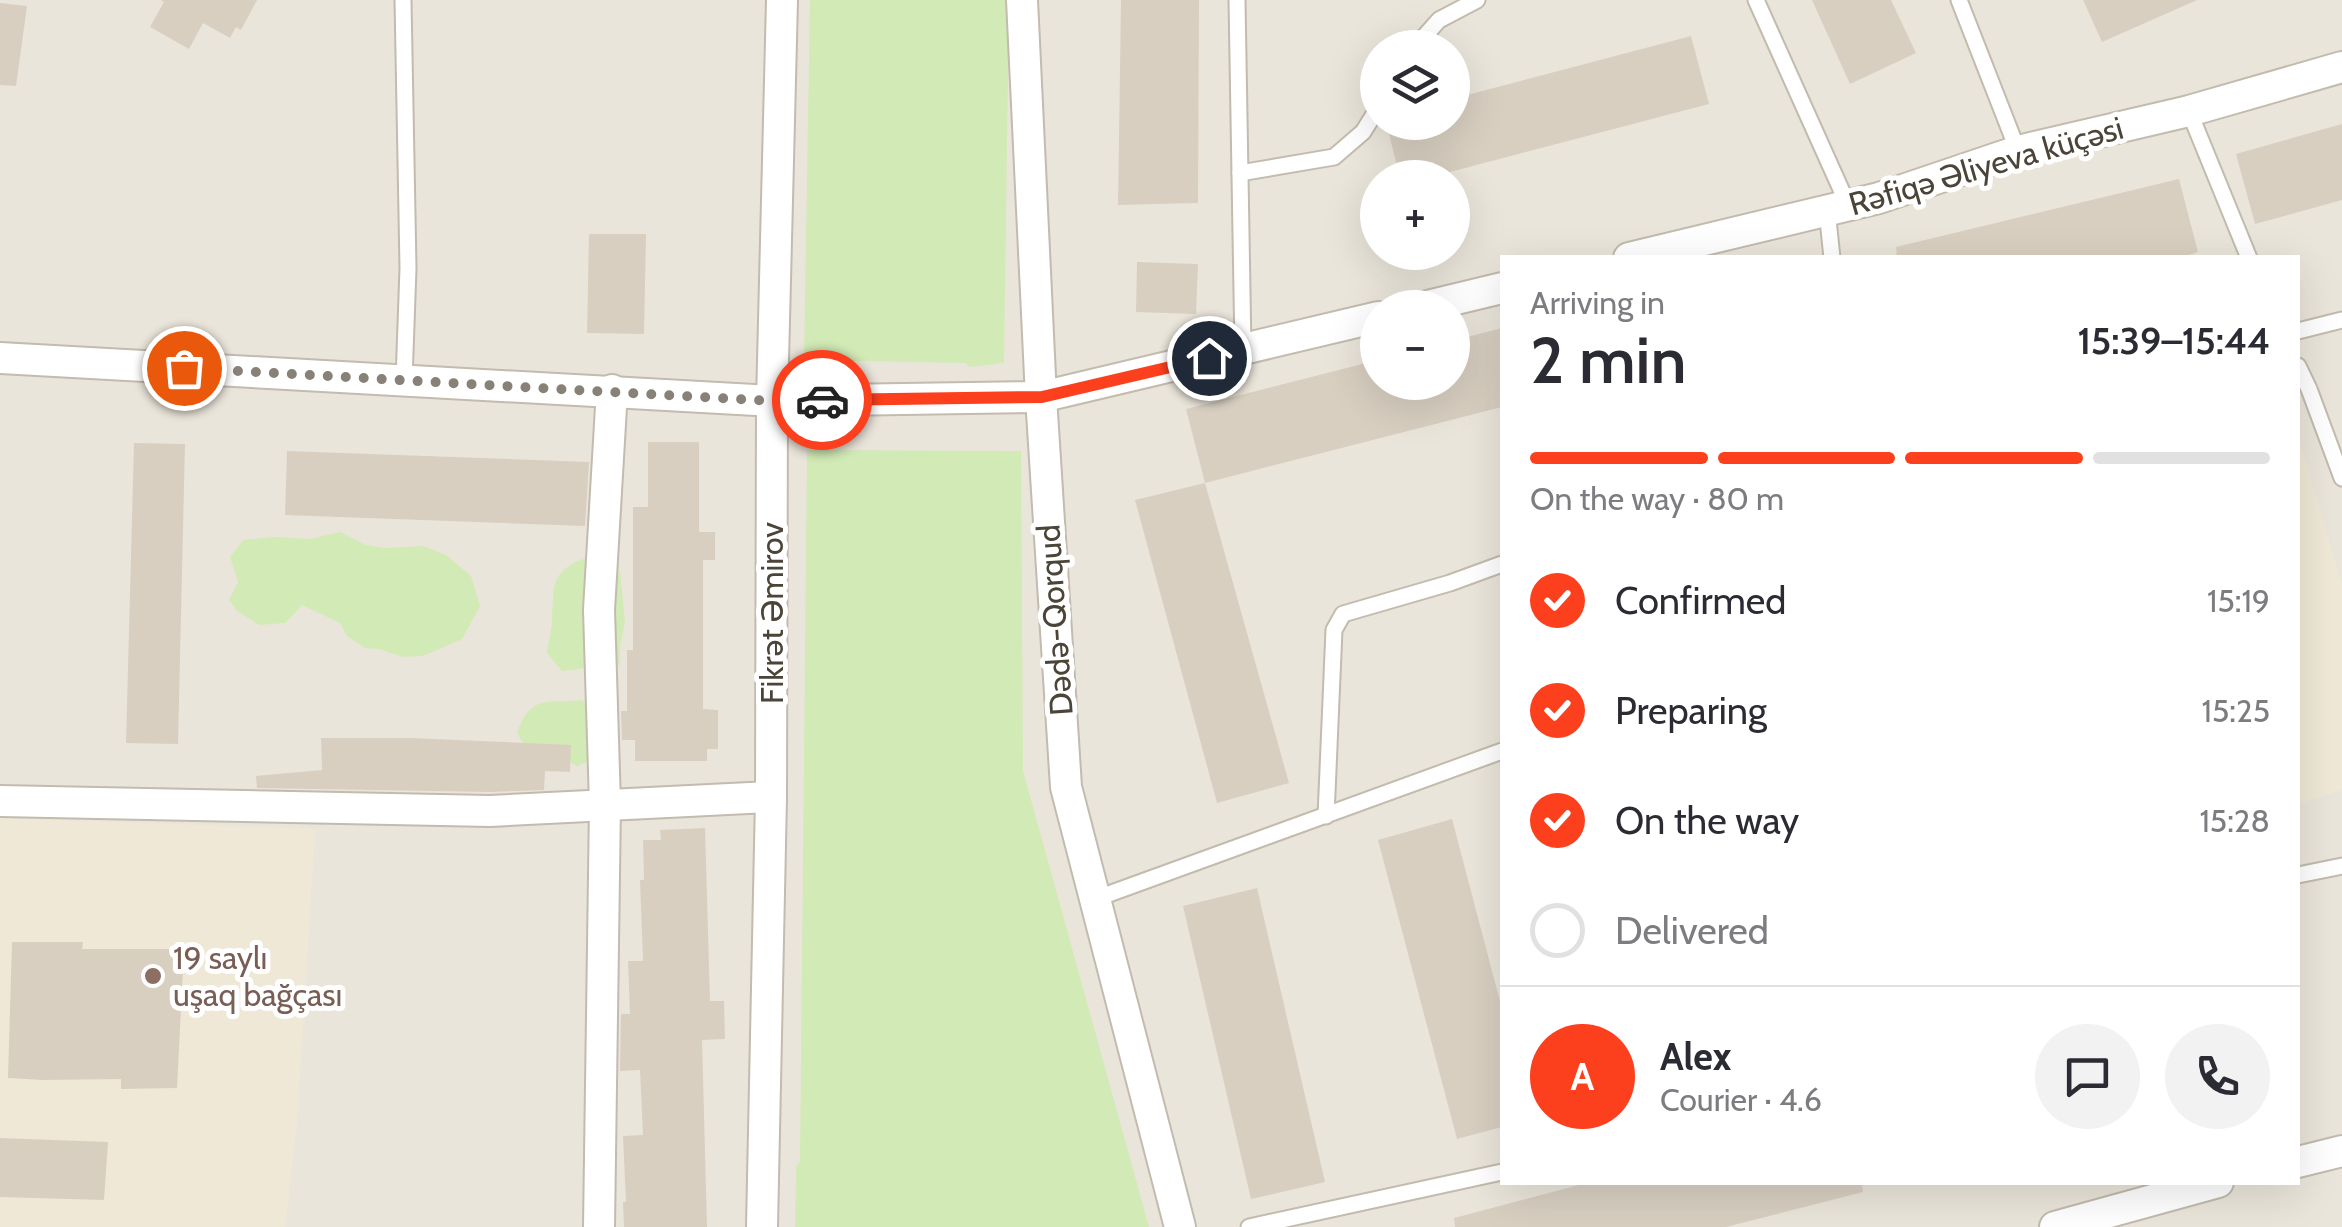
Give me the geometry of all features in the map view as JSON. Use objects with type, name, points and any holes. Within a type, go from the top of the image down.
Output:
[{"type":"street","name":"Fikrət Əmirov","points":[[762,1227],[771,797],[772,401],[782,0]]},
{"type":"street","name":"Dədə-Qorqud","points":[[1022,0],[1066,786],[1180,1227]]},
{"type":"street","name":"Rəfiqə Əliyeva küçəsi","points":[[1642,255],[1879,198],[2018,152],[2188,111],[2342,67]]},
{"type":"street","points":[[1470,296],[1500,288]]},
{"type":"street","points":[[0,358],[772,401],[1042,397],[1360,322]]},
{"type":"street","points":[[599,1227],[605,804],[599,610],[612,390]]},
{"type":"street","points":[[0,800],[490,811],[771,797]]},
{"type":"street","points":[[2300,1162],[2342,1151]]},
{"type":"street","points":[[2055,1227],[2136,1199],[2204,1185]]},
{"type":"lane","points":[[403,0],[408,268],[404,380]]},
{"type":"lane","points":[[1237,0],[1243,350]]},
{"type":"lane","points":[[1429,30],[1438,20],[1478,0]]},
{"type":"lane","points":[[1756,0],[1838,208],[1832,255]]},
{"type":"lane","points":[[1959,0],[2018,152]]},
{"type":"lane","points":[[2188,111],[2249,255]]},
{"type":"lane","points":[[1240,173],[1334,157],[1360,135]]},
{"type":"lane","points":[[2300,330],[2342,320]]},
{"type":"lane","points":[[2300,370],[2342,478]]},
{"type":"lane","points":[[1326,816],[1334,630],[1343,614],[1500,565]]},
{"type":"lane","points":[[1095,899],[1500,752]]},
{"type":"lane","points":[[2300,875],[2342,866]]},
{"type":"lane","points":[[1249,1227],[1500,1172]]},
{"type":"shaded area","points":[[0,0],[2342,0],[2342,1227],[0,1227]]},
{"type":"shaded area","points":[[2300,443],[2342,584],[2342,790],[2300,803]]},
{"type":"shaded area","name":"19 saylı uşaq bağçası","points":[[0,818],[315,829],[297,1123],[285,1227],[0,1227]]},
{"type":"green space","points":[[810,0],[1009,0],[1004,363],[969,367],[966,363],[804,360]]},
{"type":"green space","points":[[807,450],[1021,451],[1023,771],[1149,1227],[795,1227],[796,1167],[800,1162]]},
{"type":"green space","points":[[340,532],[366,545],[423,546],[446,555],[471,576],[480,606],[462,639],[423,656],[403,657],[365,648],[347,636],[340,623],[302,605],[285,623],[259,625],[237,611],[229,600],[238,582],[230,557],[243,540],[311,539]]},
{"type":"green space","points":[[583,559],[604,559],[620,572],[625,621],[620,665],[595,662],[562,671],[547,653],[554,591],[564,570]]},
{"type":"green space","points":[[582,700],[588,706],[596,758],[577,766],[562,758],[527,750],[517,733],[534,706]]},
{"type":"building","points":[[161,0],[257,0],[241,30],[236,27],[230,38],[203,23],[189,49],[150,27],[164,2]]},
{"type":"building","points":[[1121,0],[1199,0],[1198,203],[1118,205]]},
{"type":"building","points":[[1812,0],[1891,0],[1916,53],[1850,84]]},
{"type":"building","points":[[2083,0],[2197,0],[2102,42]]},
{"type":"building","points":[[0,3],[27,6],[16,86],[0,85]]},
{"type":"building","points":[[1691,36],[1709,104],[1470,167],[1470,160],[1396,160],[1390,140],[1470,140],[1470,94]]},
{"type":"building","points":[[2342,124],[2342,200],[2255,224],[2236,154]]},
{"type":"building","points":[[2179,179],[2198,252],[1897,255],[1896,247]]},
{"type":"building","points":[[589,234],[646,234],[644,334],[587,333]]},
{"type":"building","points":[[1137,262],[1198,264],[1196,314],[1136,312]]},
{"type":"building","points":[[1500,329],[1500,408],[1205,483],[1186,409],[1360,365],[1360,400],[1470,400],[1470,336]]},
{"type":"building","points":[[648,442],[699,442],[699,532],[715,532],[715,560],[703,560],[703,709],[718,710],[718,749],[707,749],[707,761],[635,761],[635,740],[622,740],[621,711],[627,711],[627,650],[633,650],[633,507],[648,507]]},
{"type":"building","points":[[134,443],[185,444],[178,744],[126,743]]},
{"type":"building","points":[[287,451],[589,462],[585,526],[285,515]]},
{"type":"building","points":[[1205,483],[1289,783],[1217,803],[1135,500]]},
{"type":"building","points":[[321,738],[571,745],[570,772],[545,771],[544,790],[257,788],[256,776],[322,770]]},
{"type":"building","points":[[1452,819],[1500,1001],[1500,1128],[1457,1139],[1378,840]]},
{"type":"building","points":[[705,828],[710,1001],[724,1001],[725,1039],[702,1040],[707,1227],[624,1227],[623,1136],[643,1135],[640,1070],[620,1071],[621,1014],[630,1014],[628,961],[643,961],[643,840],[661,840],[660,830]]},
{"type":"building","points":[[1257,888],[1325,1182],[1251,1199],[1183,906]]},
{"type":"building","points":[[12,942],[83,942],[82,949],[184,949],[177,1088],[121,1089],[121,1079],[8,1078]]},
{"type":"building","points":[[0,1138],[108,1142],[104,1200],[0,1197]]},
{"type":"building","points":[[1579,1185],[1862,1185],[1863,1192],[1726,1227],[1455,1227],[1454,1218]]},
{"type":"way so far","points":[[184,368],[772,401],[822,400]]},
{"type":"place","name":"19 saylı uşaq bağçası","points":[[153,976]]},
{"type":"route","points":[[822,400],[1042,397],[1209,358]]}]
